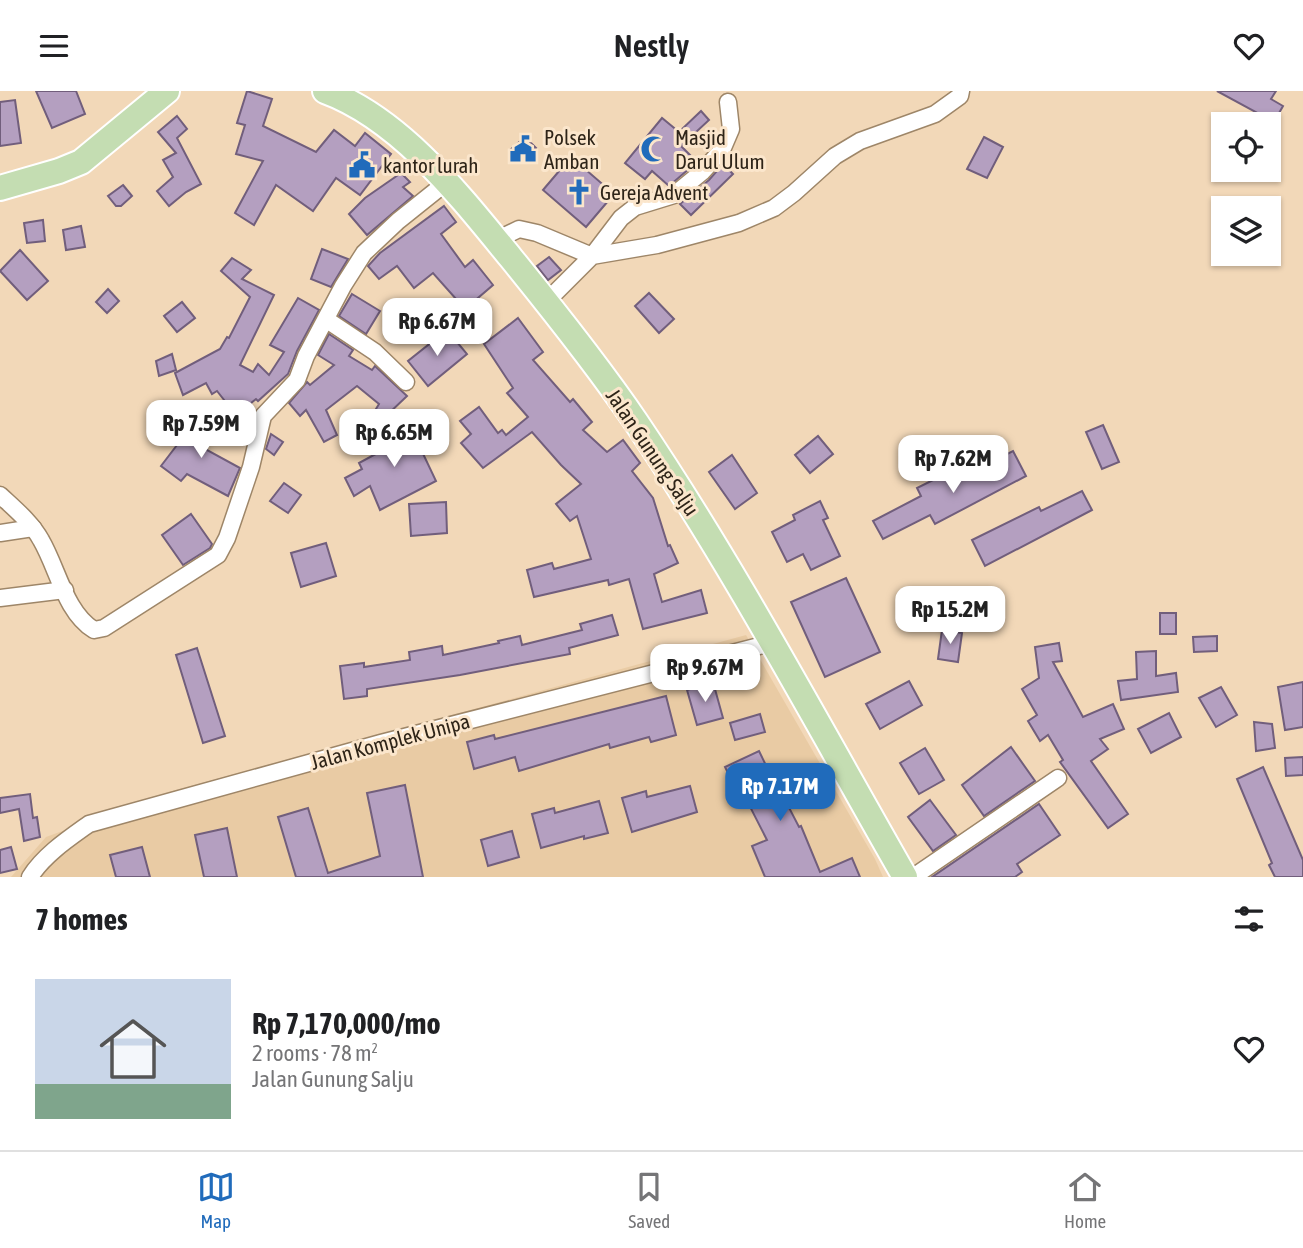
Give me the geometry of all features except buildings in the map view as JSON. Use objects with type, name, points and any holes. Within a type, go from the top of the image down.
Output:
[{"type":"main road","points":[[0,188],[80,162],[167,91]]},
{"type":"main road","name":"Jalan Gunung Salju","points":[[337,94],[388,129],[448,181],[547,302],[635,421],[700,521],[905,877]]},
{"type":"street","points":[[496,240],[519,229],[537,233],[592,256],[657,245],[739,223],[774,208],[835,156],[860,141],[935,114],[960,96],[961,91]]},
{"type":"street","points":[[547,302],[592,256],[621,218],[635,207],[674,195],[702,172],[722,150],[731,129],[728,102]]},
{"type":"street","points":[[0,495],[33,528],[47,551],[72,607],[94,630],[104,628],[218,555],[227,538],[251,467],[263,416],[297,380],[306,356],[343,286],[364,253],[398,221],[448,181]]},
{"type":"street","points":[[327,320],[375,352],[406,382]]},
{"type":"street","points":[[0,533],[33,528]]},
{"type":"street","points":[[0,598],[65,590]]},
{"type":"street","name":"Jalan Komplek Unipa","points":[[30,877],[64,842],[89,824],[381,743],[771,643]]},
{"type":"street","points":[[913,877],[1058,778]]},
{"type":"shaded area","points":[[746,635],[883,877],[11,877],[46,837],[172,791]]},
{"type":"place","name":"Polsek Amban","points":[[523,149]]},
{"type":"place","name":"Masjid Darul Ulum","points":[[654,149]]},
{"type":"place","name":"kantor lurah","points":[[362,165]]},
{"type":"place","name":"Gereja Advent","points":[[579,192]]}]
